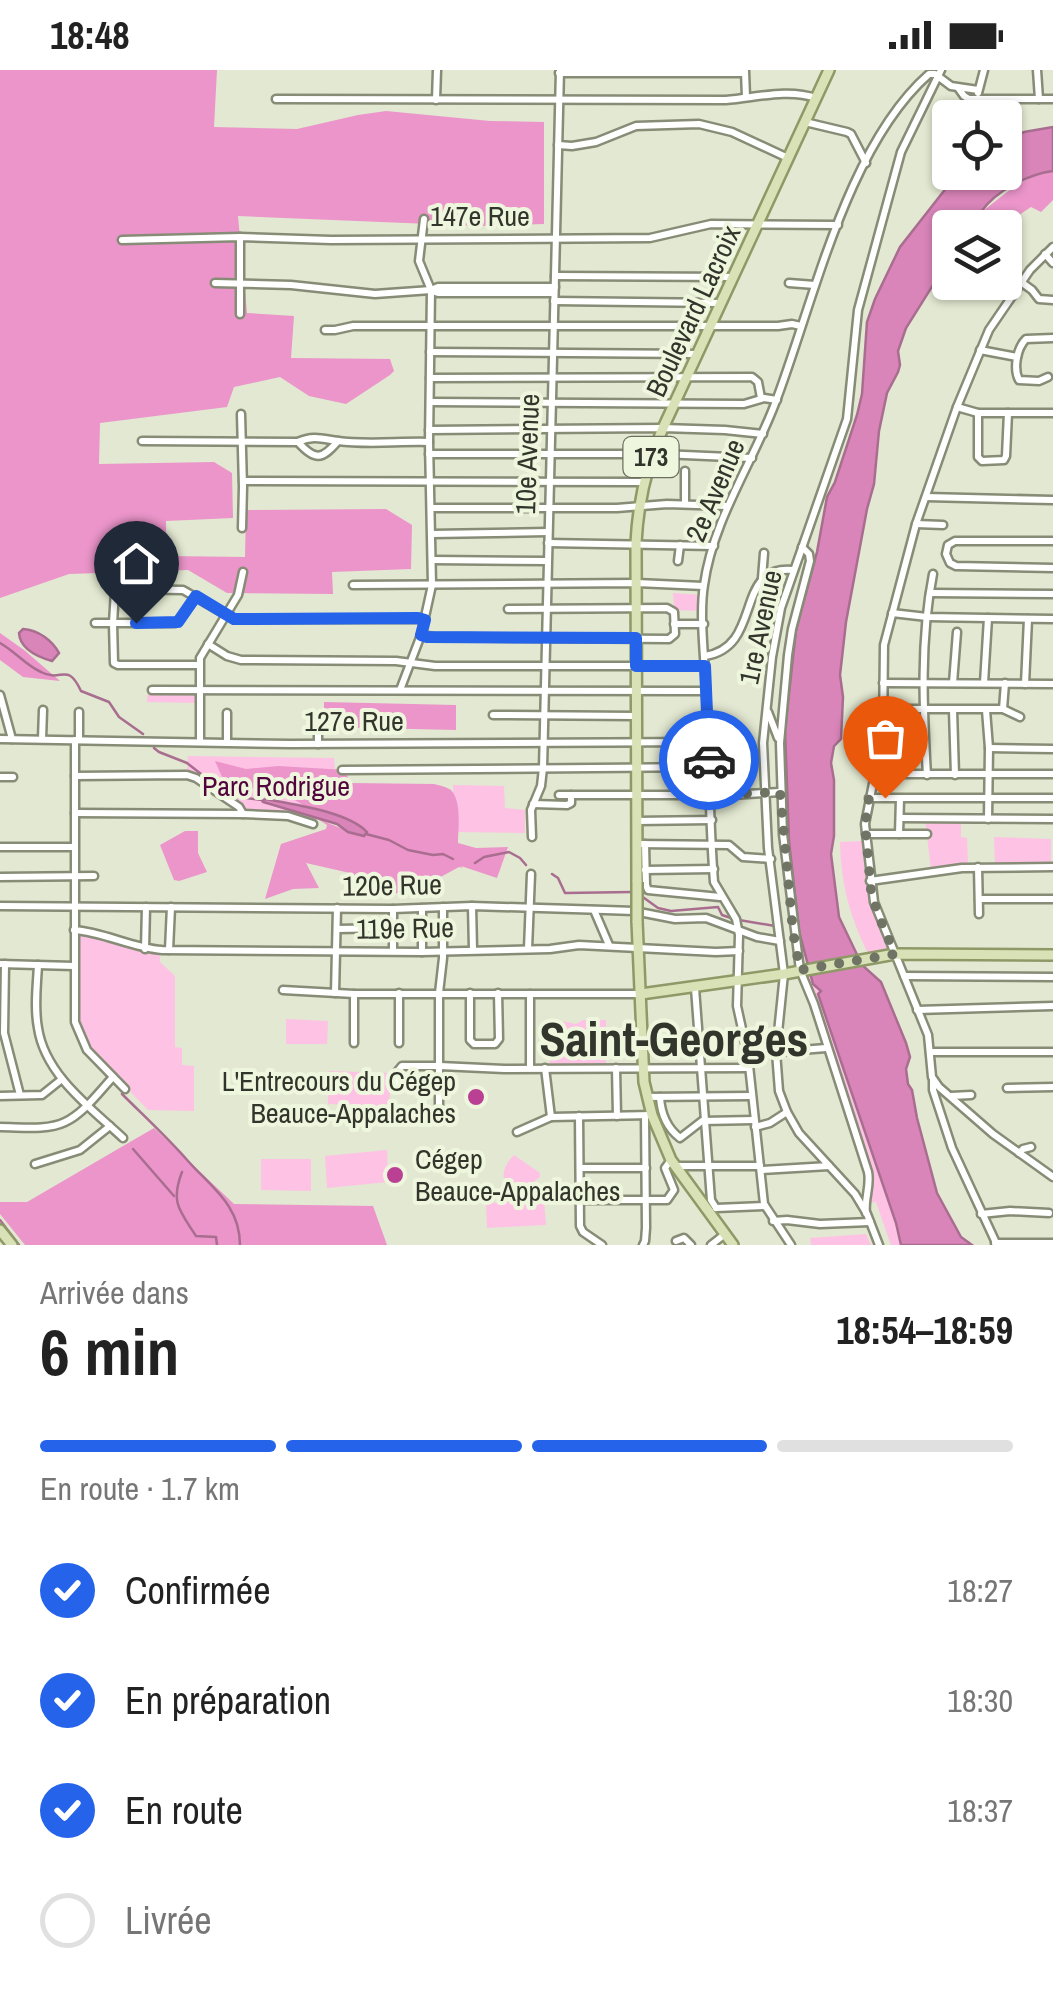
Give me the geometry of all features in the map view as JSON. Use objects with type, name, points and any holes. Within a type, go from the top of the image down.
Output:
[{"type":"main road","name":"Boulevard Lacroix","points":[[638,947],[641,844],[636,820],[636,544],[643,482],[663,428],[828,70]]},
{"type":"main road","name":"173","points":[[638,947],[648,1115],[673,1163],[713,1211],[734,1245]]},
{"type":"main road","points":[[641,994],[890,955],[1053,955]]},
{"type":"main road","points":[[0,1230],[12,1245]]},
{"type":"street","points":[[436,100],[437,70]]},
{"type":"street","points":[[979,95],[984,70]]},
{"type":"street","points":[[1038,70],[1039,99]]},
{"type":"street","points":[[560,72],[745,71],[746,97]]},
{"type":"street","name":"10e Avenue","points":[[532,837],[533,804],[543,768],[560,72]]},
{"type":"street","points":[[935,72],[947,84],[979,95],[1053,99]]},
{"type":"street","name":"2e Avenue","points":[[792,1245],[764,1206],[737,1006],[736,923],[716,886],[703,586],[727,506],[763,434],[838,225],[898,105],[935,72]]},
{"type":"street","name":"1re Avenue","points":[[878,1245],[868,1218],[847,1184],[807,1143],[786,1112],[779,1091],[776,1052],[784,974],[771,860],[764,733],[774,640],[785,594],[847,419],[856,320],[896,168],[935,72]]},
{"type":"street","points":[[276,99],[726,100],[796,94],[816,98]]},
{"type":"street","points":[[805,122],[851,134],[866,163]]},
{"type":"street","points":[[558,145],[580,146],[636,126],[699,124],[732,132],[788,158]]},
{"type":"street","points":[[400,690],[421,635],[432,585],[430,290],[419,261],[424,219]]},
{"type":"street","name":"147e Rue","points":[[122,240],[655,238],[711,224],[838,225]]},
{"type":"street","points":[[240,237],[240,314]]},
{"type":"street","points":[[1022,281],[1053,246]]},
{"type":"street","points":[[1045,254],[1053,263]]},
{"type":"street","points":[[555,276],[732,277]]},
{"type":"street","points":[[215,283],[375,294],[438,287],[720,303]]},
{"type":"street","points":[[789,283],[815,285]]},
{"type":"street","points":[[1022,283],[1039,299],[1053,300]]},
{"type":"street","points":[[1008,300],[995,319],[956,408],[916,524],[892,613],[883,650],[882,740],[869,798],[866,834],[874,902],[890,955],[904,976],[928,1035],[933,1090],[952,1148],[996,1244],[1050,1244]]},
{"type":"street","points":[[325,330],[353,326],[801,326]]},
{"type":"street","points":[[1048,378],[1019,380],[1017,357],[1026,339],[1053,338]]},
{"type":"street","points":[[980,350],[1017,357]]},
{"type":"street","points":[[430,352],[698,354]]},
{"type":"street","points":[[430,378],[752,377],[758,382],[761,398]]},
{"type":"street","points":[[430,402],[744,404],[761,398],[776,400]]},
{"type":"street","points":[[956,408],[978,413],[1053,413]]},
{"type":"street","points":[[978,413],[978,458],[998,462],[1006,458],[1008,413]]},
{"type":"street","points":[[240,414],[242,528]]},
{"type":"street","points":[[430,430],[663,428],[763,434]]},
{"type":"street","points":[[142,441],[298,442],[312,437],[429,442]]},
{"type":"street","points":[[298,442],[315,456],[326,454],[338,441]]},
{"type":"street","points":[[430,454],[752,458]]},
{"type":"street","points":[[685,471],[685,504]]},
{"type":"street","points":[[243,481],[643,482]]},
{"type":"street","points":[[926,496],[1053,500]]},
{"type":"street","points":[[431,508],[727,506]]},
{"type":"street","points":[[916,524],[943,525]]},
{"type":"street","points":[[432,534],[548,532]]},
{"type":"street","points":[[1053,541],[955,541],[948,545],[946,554],[956,566],[1053,568]]},
{"type":"street","points":[[548,542],[714,546]]},
{"type":"street","points":[[678,562],[680,545]]},
{"type":"street","points":[[773,1221],[820,1224],[868,1218],[868,1172],[826,1048],[793,932],[780,792],[780,742],[790,642],[810,561],[802,546]]},
{"type":"street","points":[[705,656],[726,650],[736,639],[762,579],[764,553]]},
{"type":"street","points":[[432,560],[547,560]]},
{"type":"street","points":[[762,579],[776,570],[793,570]]},
{"type":"street","points":[[200,742],[200,658],[239,592],[243,572]]},
{"type":"street","points":[[927,774],[922,682],[933,574]]},
{"type":"street","points":[[353,585],[703,586]]},
{"type":"street","points":[[200,665],[114,663],[114,594],[120,588],[178,589],[237,619],[425,620]]},
{"type":"street","points":[[930,593],[1053,594]]},
{"type":"street","points":[[95,623],[174,623],[196,596]]},
{"type":"street","points":[[421,635],[671,638],[674,634],[672,609],[508,609]]},
{"type":"street","points":[[892,613],[928,618],[1053,619]]},
{"type":"street","points":[[984,683],[988,618]]},
{"type":"street","points":[[1025,684],[1028,619]]},
{"type":"street","points":[[674,624],[704,624]]},
{"type":"street","points":[[953,683],[957,632]]},
{"type":"street","points":[[208,644],[241,660],[396,660],[435,666],[705,666]]},
{"type":"street","points":[[883,683],[1053,684]]},
{"type":"street","points":[[1003,710],[1005,683]]},
{"type":"street","points":[[152,690],[706,691]]},
{"type":"street","points":[[0,695],[12,739]]},
{"type":"street","points":[[767,701],[780,742]]},
{"type":"street","points":[[884,709],[1003,710],[1020,717]]},
{"type":"street","points":[[42,739],[43,710]]},
{"type":"street","points":[[953,710],[955,774]]},
{"type":"street","points":[[986,710],[988,818]]},
{"type":"street","points":[[79,712],[74,813],[74,1017],[86,1050],[125,1089]]},
{"type":"street","points":[[227,714],[227,742]]},
{"type":"street","points":[[493,716],[636,716]]},
{"type":"street","points":[[318,720],[318,744]]},
{"type":"street","points":[[764,733],[769,728],[775,730]]},
{"type":"street","name":"127e Rue","points":[[0,739],[318,744],[708,742]]},
{"type":"street","points":[[989,748],[1053,748]]},
{"type":"street","points":[[342,770],[709,768]]},
{"type":"street","points":[[875,769],[894,774],[1053,774]]},
{"type":"street","points":[[75,776],[187,774],[239,807],[243,814]]},
{"type":"street","points":[[0,777],[13,778]]},
{"type":"street","points":[[558,796],[780,792]]},
{"type":"street","points":[[533,804],[567,805],[571,804],[572,795]]},
{"type":"street","points":[[869,798],[1053,798]]},
{"type":"street","points":[[900,799],[900,834]]},
{"type":"street","points":[[74,813],[288,816],[313,824]]},
{"type":"street","points":[[900,818],[1053,819]]},
{"type":"street","points":[[636,820],[712,820]]},
{"type":"street","points":[[866,834],[926,834]]},
{"type":"street","points":[[722,897],[651,890],[646,886],[641,844],[729,845],[743,856],[771,860]]},
{"type":"street","points":[[0,847],[74,847]]},
{"type":"street","points":[[870,881],[978,867],[1053,867]]},
{"type":"street","points":[[978,867],[979,914]]},
{"type":"street","points":[[646,870],[714,869]]},
{"type":"street","points":[[528,949],[531,874]]},
{"type":"street","points":[[0,877],[94,876]]},
{"type":"street","points":[[979,899],[1053,899]]},
{"type":"street","name":"120e Rue","points":[[0,906],[472,906],[634,911],[675,919],[706,918],[736,923],[764,940],[780,942]]},
{"type":"street","points":[[439,1118],[443,906]]},
{"type":"street","points":[[472,906],[473,949]]},
{"type":"street","points":[[145,949],[146,907]]},
{"type":"street","points":[[170,950],[171,907]]},
{"type":"street","points":[[335,993],[338,908]]},
{"type":"street","points":[[422,908],[422,952]]},
{"type":"street","points":[[393,909],[393,951]]},
{"type":"street","points":[[594,910],[609,946]]},
{"type":"street","points":[[337,929],[393,928]]},
{"type":"street","name":"119e Rue","points":[[74,930],[145,949],[170,950],[422,952],[579,945],[739,951]]},
{"type":"street","points":[[779,930],[793,932]]},
{"type":"street","points":[[20,1095],[4,1033],[2,964],[74,966]]},
{"type":"street","points":[[38,965],[37,1026],[43,1048],[62,1079],[123,1138]]},
{"type":"street","points":[[904,976],[1053,977]]},
{"type":"street","points":[[695,988],[713,1211],[764,1206]]},
{"type":"street","points":[[282,990],[354,994],[641,994]]},
{"type":"street","points":[[399,993],[399,1042]]},
{"type":"street","points":[[470,993],[470,1040],[474,1044],[495,1044],[499,1039],[498,993]]},
{"type":"street","points":[[354,994],[354,1043]]},
{"type":"street","points":[[530,994],[530,1068]]},
{"type":"street","points":[[918,1010],[1053,1006]]},
{"type":"street","points":[[776,1052],[826,1048]]},
{"type":"street","points":[[930,1052],[1053,1052]]},
{"type":"street","points":[[396,1088],[397,1072],[402,1066],[504,1070],[748,1068]]},
{"type":"street","points":[[545,1068],[551,1117]]},
{"type":"street","points":[[616,1068],[617,1116]]},
{"type":"street","points":[[0,1127],[58,1125],[74,1116],[113,1078]]},
{"type":"street","points":[[0,1096],[42,1096],[62,1079]]},
{"type":"street","points":[[933,1079],[993,1134],[1053,1178]]},
{"type":"street","points":[[1007,1088],[1053,1088]]},
{"type":"street","points":[[950,1096],[971,1095]]},
{"type":"street","points":[[647,1097],[750,1096]]},
{"type":"street","points":[[660,1097],[662,1115],[678,1138],[705,1120],[791,1120]]},
{"type":"street","points":[[776,1120],[786,1112]]},
{"type":"street","points":[[517,1132],[551,1117],[648,1115],[643,1245]]},
{"type":"street","points":[[580,1116],[580,1226],[602,1245]]},
{"type":"street","points":[[35,1164],[80,1150],[110,1126]]},
{"type":"street","points":[[1019,1153],[1031,1147]]},
{"type":"street","points":[[580,1200],[664,1201],[671,1197],[674,1188],[665,1167],[673,1163],[760,1168],[828,1166]]},
{"type":"street","points":[[580,1168],[646,1168]]},
{"type":"street","points":[[847,1184],[858,1193],[869,1187]]},
{"type":"street","points":[[982,1214],[1010,1210],[1049,1213]]},
{"type":"street","points":[[711,1245],[725,1234]]},
{"type":"street","points":[[676,1241],[684,1238],[691,1245]]},
{"type":"green space","points":[[0,70],[217,70],[214,127],[297,129],[386,111],[544,122],[544,224],[478,226],[238,216],[247,313],[294,316],[291,358],[390,359],[394,371],[390,375],[346,404],[309,396],[280,377],[234,387],[227,407],[100,423],[99,464],[214,462],[232,473],[233,518],[166,521],[166,556],[245,557],[246,510],[386,509],[412,525],[411,569],[332,572],[333,594],[227,593],[188,570],[69,574],[0,598]]},
{"type":"green space","points":[[1053,171],[1053,200],[1041,212],[1031,207],[1022,213],[984,210],[1010,190],[1022,190],[1022,183]]},
{"type":"green space","points":[[673,593],[703,595],[703,611],[674,610]]},
{"type":"green space","points":[[0,633],[60,681],[23,677],[0,660]]},
{"type":"green space","points":[[148,690],[199,690],[199,703],[147,702]]},
{"type":"green space","points":[[324,702],[456,705],[456,730],[324,727]]},
{"type":"green space","name":"Parc Rodrigue","points":[[188,756],[334,758],[335,769],[342,770],[327,789],[313,824],[288,816],[243,814],[187,775]]},
{"type":"green space","points":[[215,761],[246,769],[278,766],[346,770],[349,783],[442,786],[451,790],[457,801],[458,843],[476,848],[508,847],[497,878],[461,866],[422,887],[385,896],[350,873],[306,863],[319,888],[293,889],[265,899],[281,844],[326,829],[327,825],[318,819],[364,836],[273,786],[230,790]]},
{"type":"green space","points":[[453,785],[504,786],[505,808],[525,810],[525,833],[454,832]]},
{"type":"green space","points":[[925,819],[961,821],[961,837],[967,838],[968,865],[931,869]]},
{"type":"green space","points":[[185,831],[198,831],[198,853],[207,872],[179,881],[174,880],[160,845]]},
{"type":"green space","points":[[994,837],[1051,839],[1051,866],[995,866]]},
{"type":"green space","points":[[862,841],[870,896],[891,949],[868,953],[847,899],[840,842]]},
{"type":"green space","points":[[75,932],[160,950],[160,962],[175,976],[175,1047],[182,1048],[182,1065],[194,1066],[194,1111],[148,1110],[87,1047],[78,1029]]},
{"type":"green space","points":[[810,972],[813,984],[822,991],[818,995],[901,1245],[891,1245],[876,1202],[868,1203],[873,1192],[869,1167],[806,976]]},
{"type":"green space","points":[[286,1019],[328,1021],[327,1044],[286,1044]]},
{"type":"green space","points":[[552,1019],[576,1024],[583,1020],[606,1020],[606,1068],[549,1068]]},
{"type":"green space","points":[[329,1071],[391,1073],[389,1106],[328,1104]]},
{"type":"green space","points":[[154,1128],[234,1204],[373,1206],[387,1245],[25,1245],[0,1214],[0,1202],[27,1202]]},
{"type":"green space","points":[[387,1150],[388,1182],[327,1188],[325,1156]]},
{"type":"green space","points":[[514,1155],[540,1173],[519,1193],[510,1193],[504,1178],[505,1168]]},
{"type":"green space","points":[[261,1159],[311,1159],[311,1191],[261,1190]]},
{"type":"green space","points":[[544,1200],[546,1225],[487,1228],[486,1203]]},
{"type":"green space","points":[[866,1234],[871,1245],[811,1245],[810,1238]]},
{"type":"shaded area","points":[[1053,127],[1053,171],[1022,181],[1022,133]]},
{"type":"shaded area","points":[[945,190],[1006,190],[983,210],[932,210],[932,287],[906,328],[898,351],[898,372],[887,393],[874,484],[846,622],[840,675],[841,739],[834,746],[831,763],[831,854],[839,917],[862,965],[881,982],[906,1043],[910,1057],[906,1069],[908,1084],[937,1193],[961,1237],[972,1245],[901,1245],[818,994],[821,991],[813,984],[799,931],[789,841],[785,730],[796,630],[827,497],[862,394],[867,322],[900,247]]},
{"type":"shaded area","points":[[23,629],[44,636],[59,653],[52,661],[31,652],[20,639]]},
{"type":"shaded area","points":[[266,799],[334,814],[367,832],[364,836],[348,832],[337,824],[263,802]]},
{"type":"waterway","points":[[0,643],[41,672],[72,677],[81,691],[109,702],[119,717],[143,734]]},
{"type":"waterway","points":[[154,748],[187,763],[224,792],[262,800]]},
{"type":"waterway","points":[[366,834],[408,850],[453,859]]},
{"type":"waterway","points":[[475,863],[509,852],[526,865]]},
{"type":"waterway","points":[[552,874],[565,893],[632,892]]},
{"type":"waterway","points":[[640,895],[658,908],[671,911],[718,907],[722,915],[731,918]]},
{"type":"waterway","points":[[739,920],[775,926]]},
{"type":"waterway","points":[[122,1094],[223,1198],[235,1219],[240,1245]]},
{"type":"waterway","points":[[133,1149],[174,1196]]},
{"type":"waterway","points":[[182,1172],[177,1192],[181,1213],[196,1236],[216,1237],[217,1245]]},
{"type":"waterway","points":[[0,1220],[19,1245]]},
{"type":"way so far","points":[[709,760],[710,795],[780,792],[800,970],[895,954],[871,890],[865,824],[869,798],[885,798]]},
{"type":"place","name":"L'Entrecours du Cégep Beauce-Appalaches","points":[[476,1097]]},
{"type":"place","name":"Cégep Beauce-Appalaches","points":[[395,1175]]},
{"type":"district","name":"Saint-Georges","points":[[674,1038]]},
{"type":"route","points":[[136,623],[178,622],[196,596],[234,619],[418,618],[425,620],[421,635],[427,637],[636,638],[636,666],[705,666],[709,760]]}]
